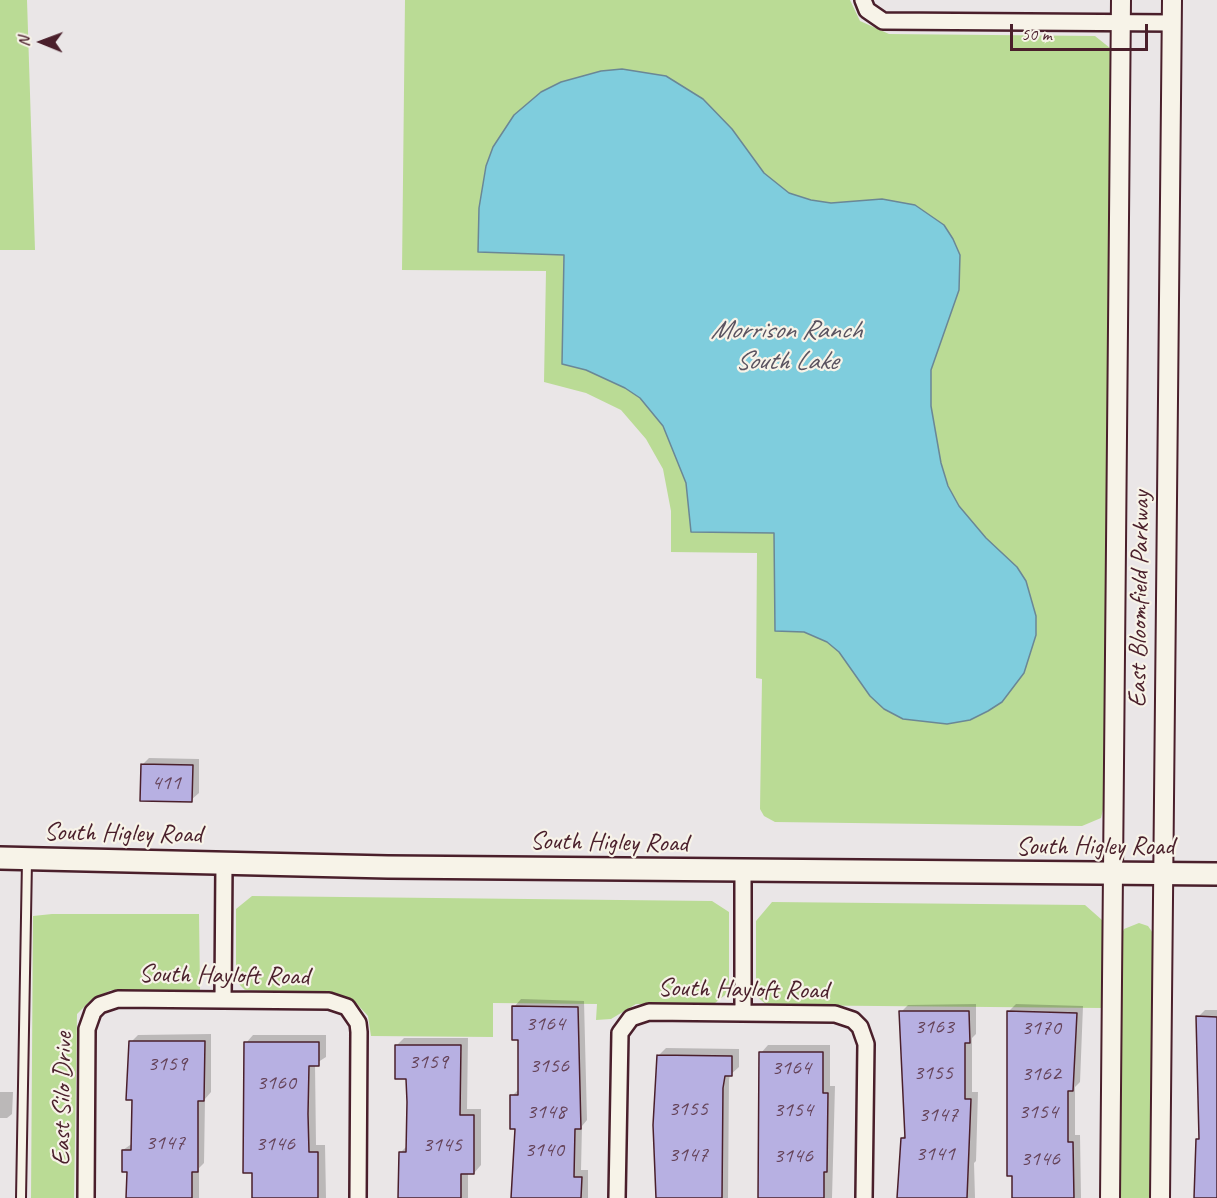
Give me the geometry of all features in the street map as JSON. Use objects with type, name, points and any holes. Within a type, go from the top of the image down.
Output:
[{"type":"main road","name":"South Higley Road","points":[[0,858],[743,872],[1217,874]]},
{"type":"street","name":"East Bloomfield Parkway","points":[[1110,1198],[1121,0]]},
{"type":"street","name":"East Bloomfield Parkway","points":[[1160,1198],[1172,0]]},
{"type":"street","points":[[865,5],[883,21],[1172,23]]},
{"type":"street","points":[[223,1000],[224,863]]},
{"type":"street","points":[[743,872],[743,1013]]},
{"type":"street","name":"South Hayloft Road","points":[[100,1005],[118,999],[329,1001],[347,1007],[358,1023],[359,1032],[358,1198]]},
{"type":"street","name":"East Silo Drive","points":[[86,1198],[87,1029],[93,1012],[100,1005]]},
{"type":"street","name":"South Hayloft Road","points":[[617,1198],[620,1033],[631,1018],[649,1012],[836,1014],[853,1020],[864,1035],[866,1044],[864,1198]]},
{"type":"lane","points":[[21,1198],[27,859]]},
{"type":"green space","points":[[0,0],[27,0],[35,250],[0,250]]},
{"type":"green space","points":[[405,0],[850,0],[860,21],[889,34],[1095,36],[1110,48],[1113,59],[1104,805],[1101,818],[1082,826],[775,822],[764,816],[760,809],[762,679],[756,678],[757,553],[671,552],[671,511],[663,469],[646,439],[621,410],[586,393],[544,382],[546,271],[402,270]]},
{"type":"green space","points":[[252,896],[712,901],[729,912],[729,992],[715,1003],[636,1004],[611,1019],[596,1020],[597,1004],[493,1003],[493,1037],[371,1036],[368,1016],[357,1004],[341,995],[245,990],[236,981],[236,909]]},
{"type":"green space","points":[[772,902],[1085,905],[1102,920],[1102,1008],[767,1005],[756,996],[756,921]]},
{"type":"green space","points":[[199,914],[200,991],[111,990],[91,1000],[77,1014],[74,1198],[31,1198],[33,916]]},
{"type":"green space","points":[[1139,923],[1148,926],[1155,936],[1153,1198],[1118,1198],[1120,938],[1124,929]]},
{"type":"water","name":"Morrison Ranch South Lake","points":[[622,69],[666,76],[703,99],[732,129],[764,173],[789,193],[831,203],[882,199],[915,205],[944,225],[953,239],[960,255],[959,290],[931,370],[931,406],[941,463],[948,486],[959,506],[986,538],[1017,567],[1026,581],[1036,616],[1036,635],[1024,673],[1002,702],[988,711],[970,720],[947,724],[903,719],[884,709],[870,696],[839,652],[827,642],[804,632],[775,631],[774,533],[691,532],[686,483],[663,426],[640,398],[625,388],[586,370],[562,364],[564,255],[478,252],[479,208],[486,166],[493,147],[514,115],[541,92],[561,82],[601,71]]},
{"type":"building","points":[[141,764],[193,765],[192,802],[140,801]]},
{"type":"building","points":[[512,1006],[578,1007],[581,1129],[575,1129],[574,1177],[582,1177],[581,1198],[511,1198],[515,1129],[510,1129],[510,1095],[518,1095],[518,1040],[512,1040]]},
{"type":"building","points":[[899,1011],[969,1011],[970,1043],[965,1043],[965,1099],[971,1099],[967,1198],[897,1198],[901,1138],[905,1138]]},
{"type":"building","points":[[1007,1011],[1077,1013],[1073,1091],[1068,1091],[1068,1142],[1073,1142],[1074,1198],[1012,1198],[1012,1176],[1007,1176]]},
{"type":"building","points":[[1196,1016],[1217,1017],[1217,1198],[1194,1198],[1196,1139],[1199,1139]]},
{"type":"building","points":[[129,1041],[205,1041],[204,1101],[198,1101],[198,1172],[192,1172],[192,1198],[126,1198],[127,1172],[122,1172],[122,1150],[131,1150],[132,1100],[126,1100]]},
{"type":"building","points":[[244,1042],[319,1042],[319,1066],[309,1066],[308,1114],[309,1152],[318,1152],[318,1198],[252,1198],[252,1173],[243,1173]]},
{"type":"building","points":[[395,1045],[461,1045],[460,1115],[474,1115],[474,1174],[461,1174],[461,1198],[398,1198],[399,1152],[406,1152],[407,1102],[406,1079],[395,1079]]},
{"type":"building","points":[[759,1052],[823,1052],[823,1093],[828,1093],[827,1172],[824,1172],[824,1198],[758,1198]]},
{"type":"building","points":[[657,1055],[732,1056],[732,1076],[725,1076],[723,1088],[722,1198],[656,1198],[653,1125]]}]
